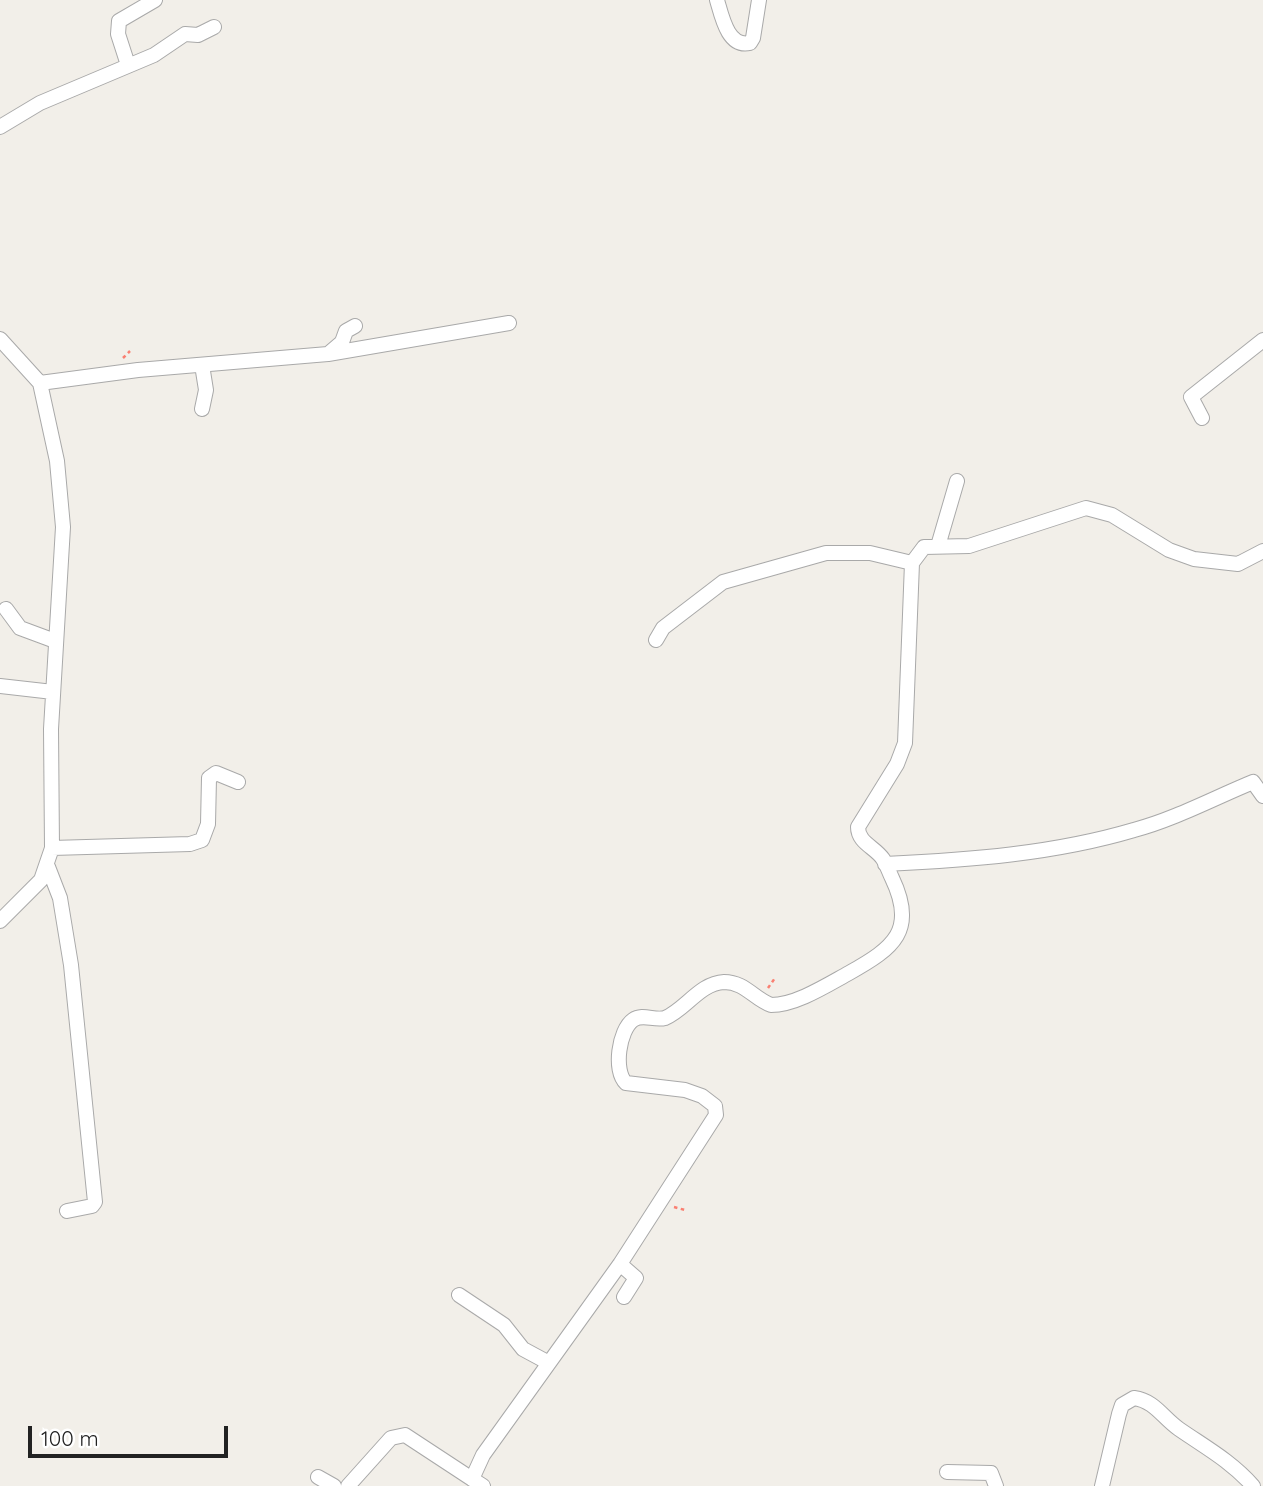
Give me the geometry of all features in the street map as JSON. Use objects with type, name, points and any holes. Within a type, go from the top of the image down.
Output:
[{"type":"street","points":[[128,65],[118,34],[119,22],[155,0]]},
{"type":"street","points":[[716,0],[731,36],[737,43],[744,44],[750,43],[753,38],[759,0]]},
{"type":"street","points":[[0,127],[40,103],[154,55],[184,34],[198,35],[214,27]]},
{"type":"street","points":[[40,383],[328,354],[509,323]]},
{"type":"street","points":[[328,354],[342,342],[346,331],[355,326]]},
{"type":"street","points":[[0,339],[40,383],[61,487],[63,527],[53,691],[52,848],[48,867],[33,890],[0,921]]},
{"type":"street","points":[[1202,418],[1191,397],[1263,340]]},
{"type":"street","points":[[202,365],[206,390],[202,409]]},
{"type":"street","points":[[938,546],[957,481]]},
{"type":"street","points":[[348,1486],[391,1438],[398,1434],[477,1482],[483,1455],[620,1264],[695,1149],[717,1110],[710,1102],[691,1092],[626,1083],[622,1080],[618,1055],[628,1026],[640,1017],[667,1017],[709,987],[723,982],[744,987],[764,1003],[779,1006],[867,963],[896,939],[903,928],[900,894],[886,864],[862,839],[858,827],[897,764],[905,743],[912,563],[924,547],[969,546],[1086,508],[1112,515],[1169,550],[1203,561],[1238,564],[1263,551]]},
{"type":"street","points":[[656,639],[663,628],[723,582],[826,553],[870,553],[912,563]]},
{"type":"street","points":[[6,609],[20,628],[55,641]]},
{"type":"street","points":[[0,686],[53,691]]},
{"type":"street","points":[[52,848],[163,845],[202,841],[208,824],[209,778],[223,774],[237,782]]},
{"type":"street","points":[[886,864],[979,860],[1068,846],[1136,830],[1258,779],[1263,796]]},
{"type":"street","points":[[48,867],[60,898],[71,965],[95,1202],[92,1206],[67,1211]]},
{"type":"street","points":[[620,1264],[636,1279],[624,1297]]},
{"type":"street","points":[[459,1295],[504,1325],[523,1349],[550,1363]]},
{"type":"street","points":[[1102,1486],[1119,1413],[1122,1405],[1134,1398],[1150,1402],[1178,1428],[1211,1448],[1253,1486]]},
{"type":"street","points":[[947,1472],[991,1473],[996,1486]]},
{"type":"street","points":[[318,1477],[334,1486]]}]
